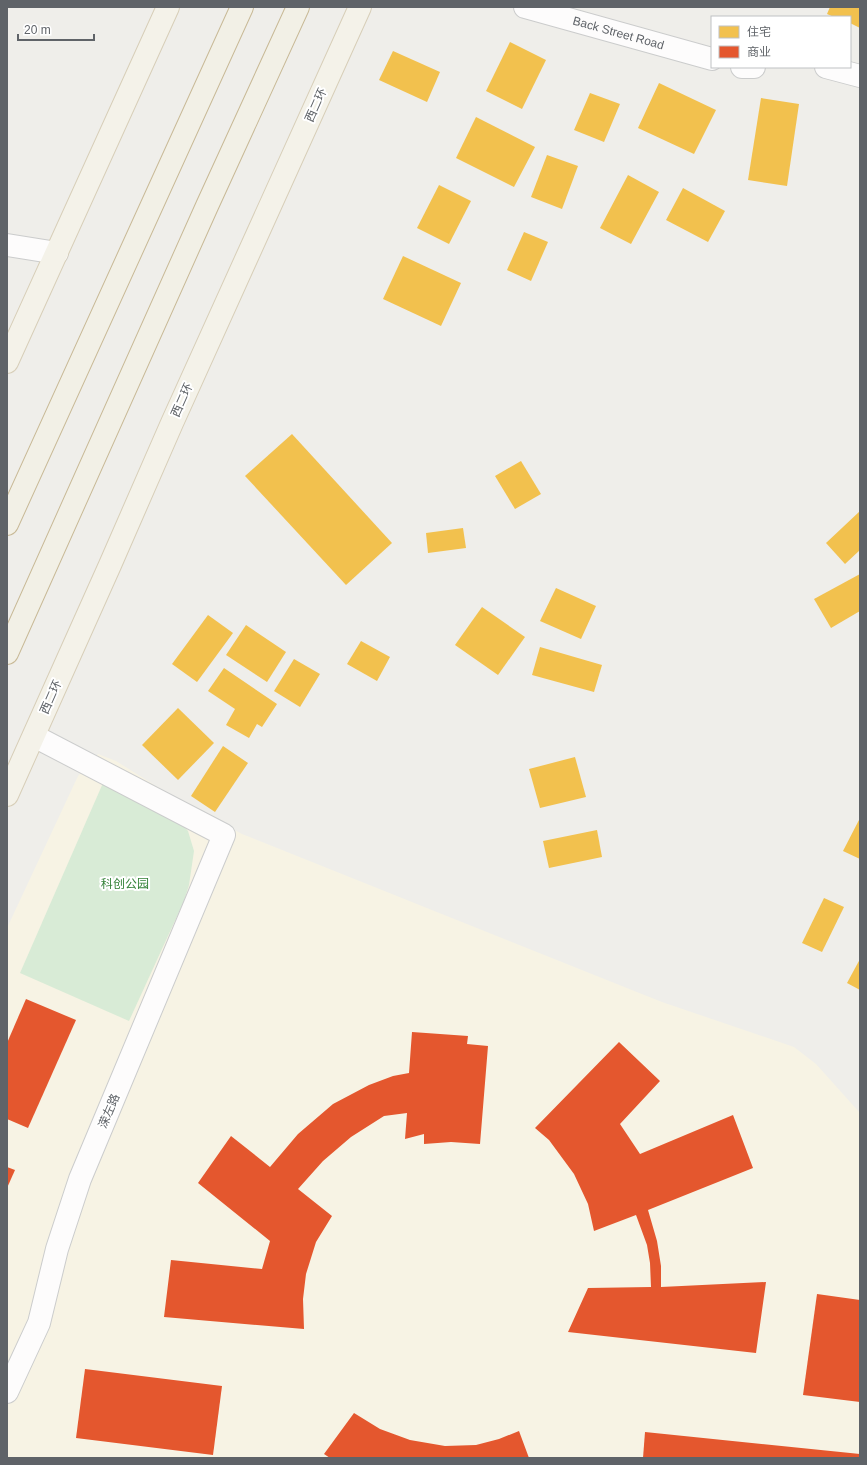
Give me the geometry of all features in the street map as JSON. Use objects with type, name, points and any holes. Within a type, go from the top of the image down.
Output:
[{"type":"highway","points":[[7,524],[242,7]]},
{"type":"highway","points":[[7,653],[207,206],[298,7]]},
{"type":"main road","points":[[7,362],[168,7]]},
{"type":"main road","name":"西二环","points":[[7,795],[172,423],[360,7]]},
{"type":"street","name":"Back Street Road","points":[[525,7],[711,59]]},
{"type":"street","points":[[830,68],[860,76]]},
{"type":"street","points":[[7,245],[57,253]]},
{"type":"street","name":"溁左路","points":[[7,1392],[39,1323],[57,1250],[80,1179],[224,835],[34,736]]},
{"type":"shaded area","points":[[98,754],[116,761],[180,801],[242,834],[662,1002],[794,1047],[816,1064],[860,1113],[860,1458],[7,1458],[7,928],[78,776]]},
{"type":"green space","name":"科创公园","points":[[103,783],[177,818],[188,831],[194,851],[189,885],[184,901],[129,1021],[20,973]]},
{"type":"building: 住宅","points":[[830,7],[860,7],[860,28],[851,24],[851,16],[832,16],[827,14]]},
{"type":"building: 住宅","points":[[510,42],[546,60],[522,109],[486,91]]},
{"type":"building: 住宅","points":[[393,51],[440,72],[427,102],[379,80]]},
{"type":"building: 住宅","points":[[659,83],[716,110],[694,154],[638,128]]},
{"type":"building: 住宅","points":[[590,93],[620,104],[604,142],[574,130]]},
{"type":"building: 住宅","points":[[761,98],[799,104],[787,186],[748,180]]},
{"type":"building: 住宅","points":[[476,117],[535,147],[514,187],[456,158]]},
{"type":"building: 住宅","points":[[547,155],[578,166],[562,209],[531,197]]},
{"type":"building: 住宅","points":[[628,175],[659,192],[631,244],[600,228]]},
{"type":"building: 住宅","points":[[439,185],[471,201],[449,244],[417,228]]},
{"type":"building: 住宅","points":[[683,188],[725,211],[708,242],[666,220]]},
{"type":"building: 住宅","points":[[524,232],[548,242],[531,281],[507,270]]},
{"type":"building: 住宅","points":[[403,256],[461,283],[441,326],[383,299]]},
{"type":"building: 住宅","points":[[292,434],[392,543],[346,585],[245,476]]},
{"type":"building: 住宅","points":[[521,461],[541,494],[515,509],[495,476]]},
{"type":"building: 住宅","points":[[860,511],[860,550],[845,564],[826,543]]},
{"type":"building: 住宅","points":[[463,528],[466,548],[428,553],[426,533]]},
{"type":"building: 住宅","points":[[860,574],[860,611],[831,628],[814,599]]},
{"type":"building: 住宅","points":[[556,588],[596,606],[581,639],[540,621]]},
{"type":"building: 住宅","points":[[482,607],[525,637],[498,675],[455,645]]},
{"type":"building: 住宅","points":[[208,615],[233,633],[197,682],[172,664]]},
{"type":"building: 住宅","points":[[246,625],[286,652],[267,682],[226,655]]},
{"type":"building: 住宅","points":[[361,641],[390,657],[377,681],[347,664]]},
{"type":"building: 住宅","points":[[540,647],[602,665],[594,692],[532,675]]},
{"type":"building: 住宅","points":[[294,659],[320,674],[300,707],[274,691]]},
{"type":"building: 住宅","points":[[224,668],[277,704],[262,727],[257,724],[249,738],[226,725],[235,709],[208,691]]},
{"type":"building: 住宅","points":[[178,708],[214,743],[178,780],[142,745]]},
{"type":"building: 住宅","points":[[223,746],[248,763],[215,812],[191,796]]},
{"type":"building: 住宅","points":[[575,757],[586,797],[540,808],[529,769]]},
{"type":"building: 住宅","points":[[860,818],[860,859],[843,851]]},
{"type":"building: 住宅","points":[[597,830],[602,857],[549,868],[543,841]]},
{"type":"building: 住宅","points":[[824,898],[844,907],[822,952],[802,943]]},
{"type":"building: 住宅","points":[[860,959],[860,990],[847,983]]},
{"type":"building: 商业","points":[[26,999],[76,1020],[28,1128],[7,1119],[7,1043]]},
{"type":"building: 商业","points":[[412,1032],[468,1036],[467,1044],[488,1046],[480,1144],[451,1142],[424,1144],[424,1134],[405,1139],[407,1113],[384,1116],[351,1137],[323,1161],[298,1189],[332,1216],[316,1242],[306,1274],[303,1299],[304,1329],[164,1317],[171,1260],[262,1269],[270,1241],[198,1183],[231,1136],[270,1167],[298,1134],[333,1104],[369,1085],[393,1076],[409,1073]]},
{"type":"building: 商业","points":[[619,1042],[660,1081],[620,1124],[640,1154],[733,1115],[753,1168],[648,1210],[657,1241],[661,1266],[661,1287],[766,1282],[756,1353],[568,1332],[588,1288],[651,1287],[650,1263],[647,1245],[636,1215],[594,1231],[588,1204],[574,1174],[549,1140],[535,1128]]},
{"type":"building: 商业","points":[[7,1167],[15,1170],[7,1188]]},
{"type":"building: 商业","points":[[817,1294],[860,1300],[860,1402],[803,1395]]},
{"type":"building: 商业","points":[[85,1369],[222,1386],[213,1455],[76,1438]]},
{"type":"building: 商业","points":[[354,1413],[380,1429],[410,1440],[445,1446],[476,1445],[499,1439],[519,1431],[529,1458],[330,1458],[324,1454]]},
{"type":"building: 商业","points":[[645,1432],[860,1454],[860,1458],[643,1458]]}]
